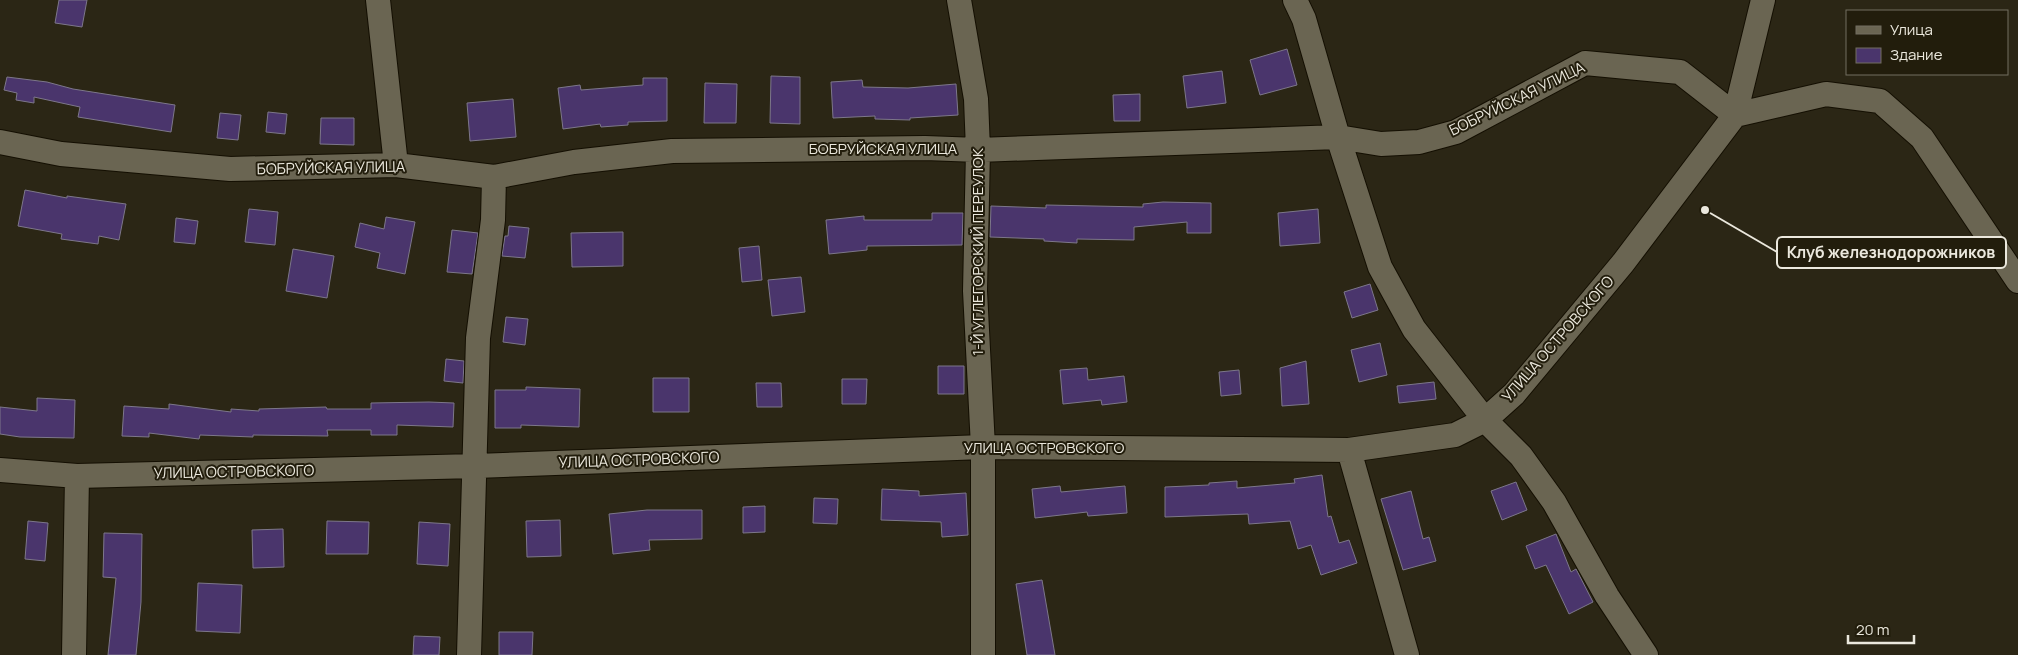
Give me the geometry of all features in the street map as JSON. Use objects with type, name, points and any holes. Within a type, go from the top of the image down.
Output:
[{"type":"street","points":[[378,0],[396,165]]},
{"type":"street","name":"1-Й УГЛЕГОРСКИЙ ПЕРЕУЛОК","points":[[959,0],[976,99],[978,150],[975,291],[983,447],[982,655]]},
{"type":"street","points":[[1295,0],[1304,19],[1338,137],[1380,267],[1414,329],[1485,420],[1521,456],[1554,502],[1607,596],[1646,655]]},
{"type":"street","points":[[1763,0],[1735,115],[1826,94],[1880,101],[1922,138],[2018,281]]},
{"type":"street","name":"БОБРУЙСКАЯ УЛИЦА","points":[[0,142],[61,154],[230,170],[396,165],[494,177],[574,162],[672,151],[925,148],[978,150],[1338,137],[1381,144],[1419,142],[1456,132],[1585,63],[1680,72],[1735,115]]},
{"type":"street","name":"УЛИЦА ОСТРОВСКОГО","points":[[0,470],[77,476],[476,466],[983,447],[1349,450],[1455,435],[1485,420],[1514,394],[1617,270],[1735,115]]},
{"type":"street","points":[[470,655],[478,338],[493,220],[494,177]]},
{"type":"street","points":[[1349,450],[1407,655]]},
{"type":"street","points":[[74,655],[77,476]]},
{"type":"building","points":[[59,0],[87,0],[82,27],[55,23]]},
{"type":"building","points":[[1287,49],[1297,85],[1260,95],[1250,60]]},
{"type":"building","points":[[1222,71],[1226,103],[1187,108],[1183,76]]},
{"type":"building","points":[[771,76],[800,77],[800,124],[770,123]]},
{"type":"building","points":[[7,77],[47,82],[73,89],[175,105],[171,132],[78,117],[80,107],[34,97],[34,103],[16,100],[17,93],[4,90]]},
{"type":"building","points":[[643,78],[667,78],[667,121],[628,122],[628,125],[601,127],[600,124],[563,129],[558,88],[580,85],[581,90],[643,85]]},
{"type":"building","points":[[862,80],[863,87],[908,88],[956,84],[958,115],[910,118],[910,120],[875,119],[875,116],[833,118],[831,82]]},
{"type":"building","points":[[705,83],[737,84],[736,123],[704,123]]},
{"type":"building","points":[[1140,94],[1140,121],[1114,121],[1113,95]]},
{"type":"building","points":[[513,99],[516,137],[470,141],[467,103]]},
{"type":"building","points":[[268,112],[287,114],[285,134],[266,132]]},
{"type":"building","points":[[220,113],[241,115],[238,140],[217,138]]},
{"type":"building","points":[[321,118],[354,118],[354,145],[320,144]]},
{"type":"building","points":[[25,190],[67,198],[67,196],[126,204],[119,240],[99,236],[98,244],[61,239],[62,234],[18,226]]},
{"type":"building","points":[[1163,202],[1211,203],[1211,233],[1187,233],[1187,222],[1134,227],[1134,240],[1077,239],[1077,243],[1044,241],[1044,239],[990,237],[991,206],[1046,208],[1046,205],[1143,207],[1143,204]]},
{"type":"building","points":[[249,209],[278,212],[275,245],[245,242]]},
{"type":"building","points":[[1318,209],[1320,243],[1280,246],[1278,213]]},
{"type":"building","points":[[932,213],[963,213],[962,245],[867,246],[867,250],[829,254],[826,220],[864,216],[864,220],[932,220]]},
{"type":"building","points":[[386,217],[415,222],[405,274],[377,268],[380,253],[355,247],[360,223],[384,229]]},
{"type":"building","points":[[176,218],[198,221],[195,244],[174,242]]},
{"type":"building","points":[[509,226],[529,228],[525,258],[502,256],[505,236],[508,236]]},
{"type":"building","points":[[452,230],[478,233],[472,274],[447,272]]},
{"type":"building","points":[[623,232],[623,266],[572,267],[571,233]]},
{"type":"building","points":[[759,246],[762,280],[742,282],[739,248]]},
{"type":"building","points":[[293,249],[334,256],[327,298],[286,291]]},
{"type":"building","points":[[801,277],[805,312],[772,316],[768,280]]},
{"type":"building","points":[[1370,284],[1378,310],[1352,318],[1344,292]]},
{"type":"building","points":[[506,317],[528,319],[525,345],[503,342]]},
{"type":"building","points":[[1380,343],[1387,375],[1359,382],[1351,350]]},
{"type":"building","points":[[446,359],[464,361],[463,383],[444,381]]},
{"type":"building","points":[[1306,361],[1309,404],[1282,406],[1280,368]]},
{"type":"building","points":[[938,366],[964,366],[964,394],[938,394]]},
{"type":"building","points":[[1087,368],[1088,380],[1124,376],[1127,402],[1102,405],[1101,400],[1063,404],[1060,370]]},
{"type":"building","points":[[1239,370],[1241,394],[1221,396],[1219,372]]},
{"type":"building","points":[[653,378],[689,378],[689,412],[653,412]]},
{"type":"building","points":[[842,379],[867,379],[866,404],[842,404]]},
{"type":"building","points":[[1434,382],[1436,399],[1399,403],[1397,386]]},
{"type":"building","points":[[756,383],[781,383],[782,407],[757,407]]},
{"type":"building","points":[[526,387],[580,389],[579,427],[521,425],[521,428],[495,428],[495,390],[526,390]]},
{"type":"building","points":[[37,398],[75,400],[74,438],[20,437],[0,434],[0,407],[37,411]]},
{"type":"building","points":[[371,403],[454,403],[453,427],[397,425],[397,435],[371,435],[371,430],[327,430],[328,436],[253,435],[253,437],[200,435],[199,439],[149,433],[149,437],[122,436],[124,406],[169,409],[169,404],[231,412],[231,409],[259,411],[259,409],[326,407],[327,409],[371,409]]},
{"type":"building","points":[[1322,475],[1328,517],[1331,516],[1339,543],[1349,540],[1357,563],[1321,575],[1311,545],[1298,549],[1290,521],[1249,524],[1248,514],[1165,517],[1165,487],[1209,485],[1209,483],[1237,481],[1237,488],[1295,483],[1294,479]]},
{"type":"building","points":[[1516,482],[1527,510],[1502,520],[1491,491]]},
{"type":"building","points":[[1060,486],[1061,492],[1125,486],[1127,513],[1088,516],[1087,512],[1035,518],[1032,489]]},
{"type":"building","points":[[882,489],[919,491],[919,496],[966,493],[968,535],[942,537],[941,522],[881,520]]},
{"type":"building","points":[[1411,491],[1423,539],[1429,537],[1436,561],[1403,570],[1381,499]]},
{"type":"building","points":[[814,498],[838,499],[837,524],[813,523]]},
{"type":"building","points":[[765,506],[765,532],[743,533],[743,507]]},
{"type":"building","points":[[647,510],[702,510],[702,539],[649,540],[650,550],[613,554],[609,514]]},
{"type":"building","points":[[560,520],[561,556],[527,557],[526,521]]},
{"type":"building","points":[[28,521],[48,523],[45,561],[25,559]]},
{"type":"building","points":[[327,521],[369,522],[368,554],[326,554]]},
{"type":"building","points":[[419,522],[450,524],[448,566],[417,564]]},
{"type":"building","points":[[283,529],[284,567],[253,568],[252,530]]},
{"type":"building","points":[[104,533],[142,534],[141,602],[136,655],[108,655],[116,578],[103,577]]},
{"type":"building","points":[[1556,534],[1571,572],[1576,569],[1593,602],[1569,614],[1546,565],[1535,569],[1526,546]]},
{"type":"building","points":[[1042,580],[1055,655],[1027,655],[1016,584]]},
{"type":"building","points":[[198,583],[242,585],[240,633],[196,631]]},
{"type":"building","points":[[499,632],[533,632],[532,655],[499,655]]},
{"type":"building","points":[[414,636],[440,637],[439,655],[413,655]]},
{"type":"place","name":"Клуб железнодорожников","points":[[1705,210]]}]
